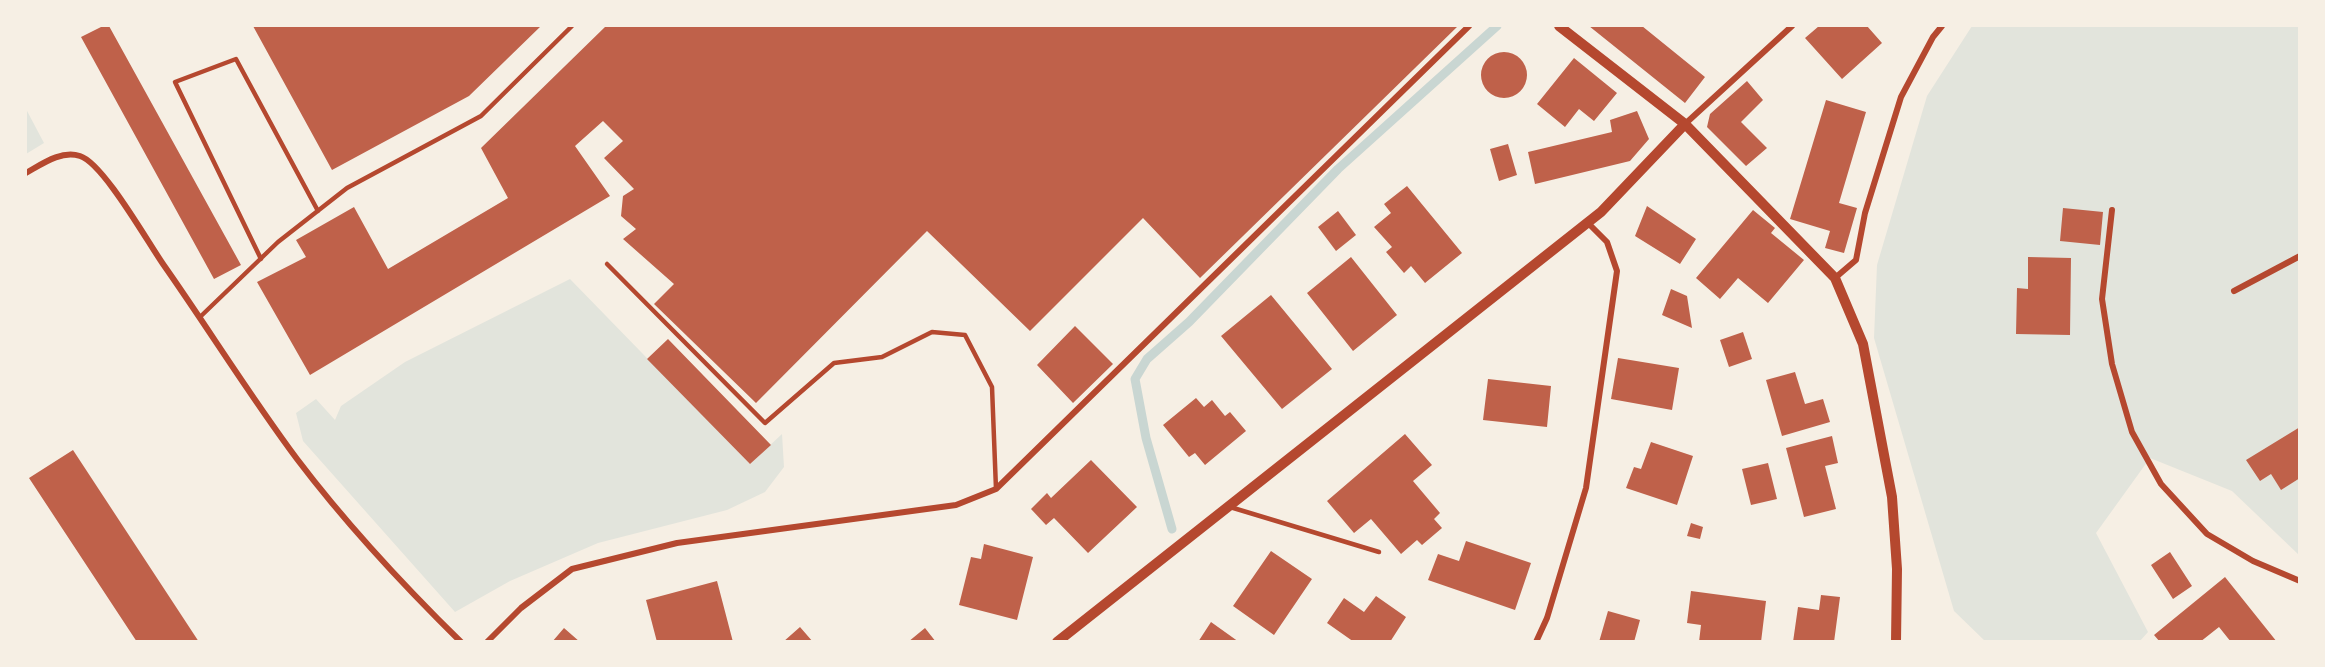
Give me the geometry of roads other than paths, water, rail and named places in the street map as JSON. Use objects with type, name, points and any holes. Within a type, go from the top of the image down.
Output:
[{"type":"street","points":[[487,642],[521,608],[572,568],[677,543],[956,506],[996,489],[1469,26]]},
{"type":"street","points":[[1559,26],[1686,124],[1835,278],[1863,344],[1892,497],[1897,569],[1896,642]]},
{"type":"street","points":[[1057,642],[1600,212],[1686,124],[1792,26]]},
{"type":"street","points":[[1835,278],[1856,260],[1865,213],[1901,97],[1933,37],[1942,26]]},
{"type":"street","points":[[26,173],[56,156],[81,156],[102,172],[297,458],[402,584],[462,642]]},
{"type":"street","points":[[2112,210],[2102,299],[2112,364],[2132,432],[2161,484],[2207,534],[2253,561],[2300,581]]},
{"type":"street","points":[[1536,642],[1547,618],[1586,489],[1617,271],[1607,242],[1587,222]]},
{"type":"street","points":[[2234,291],[2300,256]]},
{"type":"lane","points":[[200,317],[261,259],[347,188],[481,116],[572,26]]},
{"type":"lane","points":[[261,259],[175,82],[236,59],[318,211]]},
{"type":"lane","points":[[607,264],[765,423],[834,363],[882,357],[933,333],[965,335],[992,387],[996,489]]},
{"type":"lane","points":[[1228,506],[1378,552]]},
{"type":"waterway","points":[[1172,529],[1146,438],[1135,379],[1147,359],[1189,322],[1338,169],[1497,26]]}]
